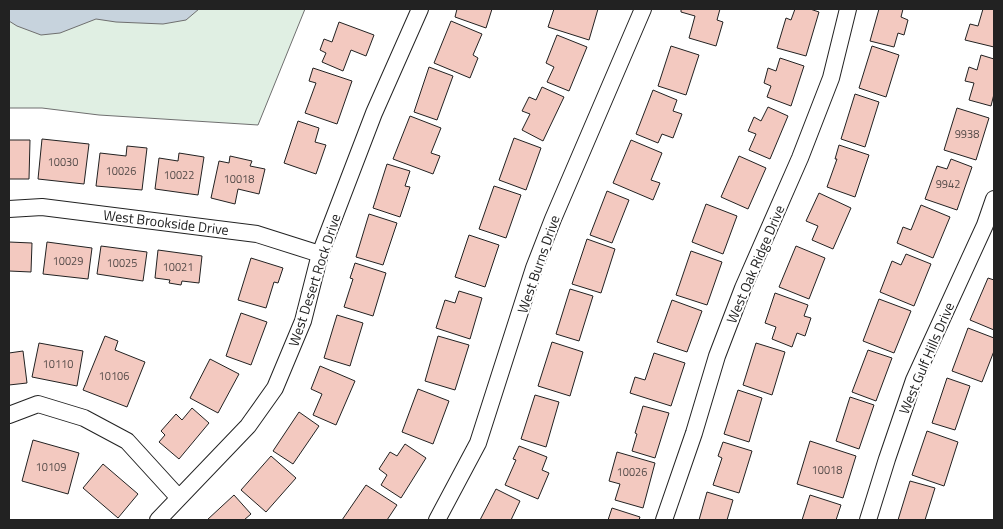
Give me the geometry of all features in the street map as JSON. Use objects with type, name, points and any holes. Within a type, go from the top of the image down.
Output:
[{"type":"street","name":"West Desert Rock Drive","points":[[158,520],[248,426],[275,388],[303,321],[320,254],[374,113],[420,9]]},
{"type":"street","name":"West Burns Drive","points":[[437,520],[478,443],[534,268],[643,9]]},
{"type":"street","name":"West Oak Ridge Drive","points":[[664,520],[694,433],[717,356],[743,288],[800,158],[831,78],[848,9]]},
{"type":"street","name":"West Gulf Hills Drive","points":[[868,520],[914,380],[985,225],[994,199]]},
{"type":"street","name":"West Brookside Drive","points":[[9,209],[42,207],[257,234],[320,254]]},
{"type":"street","points":[[9,416],[38,404],[84,418],[127,442],[179,498]]},
{"type":"green space","points":[[9,9],[305,9],[258,125],[99,115],[42,108],[9,108]]},
{"type":"shaded area","points":[[9,9],[199,9],[186,20],[163,24],[116,22],[96,19],[60,33],[41,35],[9,21]]},
{"type":"building","points":[[457,9],[492,9],[486,28],[455,17]]},
{"type":"building","points":[[554,9],[598,9],[589,40],[548,27]]},
{"type":"building","points":[[681,9],[720,9],[717,20],[723,22],[716,46],[689,38],[695,16],[681,12]]},
{"type":"building","points":[[795,9],[810,9],[819,12],[806,56],[777,48],[786,18],[791,20]]},
{"type":"building","points":[[879,9],[903,9],[901,17],[908,20],[904,35],[898,33],[894,47],[870,41]]},
{"type":"building","points":[[983,9],[994,9],[994,47],[965,40],[970,24],[978,26]]},
{"type":"building","points":[[451,21],[482,34],[473,55],[478,58],[470,78],[434,63]]},
{"type":"building","points":[[339,22],[374,35],[366,56],[351,50],[343,71],[322,62],[326,53],[320,50],[324,39],[332,42]]},
{"type":"building","points":[[557,35],[587,47],[569,91],[547,82],[554,67],[546,63]]},
{"type":"building","points":[[671,46],[699,55],[686,95],[658,86]]},
{"type":"building","points":[[872,46],[899,55],[886,97],[859,88]]},
{"type":"building","points":[[981,55],[994,59],[994,94],[991,106],[969,100],[974,83],[965,81],[969,67],[977,70]]},
{"type":"building","points":[[780,58],[804,66],[791,106],[767,97],[771,86],[764,83],[768,68],[776,71]]},
{"type":"building","points":[[429,67],[453,76],[437,120],[414,112]]},
{"type":"building","points":[[313,68],[352,81],[337,124],[305,113],[316,83],[309,81]]},
{"type":"building","points":[[542,87],[564,97],[543,141],[522,130],[530,114],[522,111],[529,97],[536,100]]},
{"type":"building","points":[[653,90],[677,100],[673,111],[682,114],[673,138],[662,134],[658,143],[636,134]]},
{"type":"building","points":[[855,94],[879,102],[865,147],[841,139]]},
{"type":"building","points":[[768,107],[788,116],[770,159],[749,150],[756,134],[748,131],[754,117],[761,121]]},
{"type":"building","points":[[957,108],[989,118],[976,160],[944,150]]},
{"type":"building","points":[[410,116],[441,128],[431,153],[440,156],[433,174],[393,159]]},
{"type":"building","points":[[298,121],[319,128],[315,142],[326,145],[316,174],[284,163]]},
{"type":"building","points":[[514,138],[541,148],[526,190],[499,180]]},
{"type":"building","points":[[42,139],[89,144],[84,184],[38,179]]},
{"type":"building","points":[[9,140],[30,140],[29,179],[9,179]]},
{"type":"building","points":[[631,140],[662,153],[651,180],[660,183],[653,200],[613,183]]},
{"type":"building","points":[[839,145],[869,155],[855,197],[827,187],[837,159],[835,159]]},
{"type":"building","points":[[127,146],[147,148],[142,190],[96,186],[100,153],[126,156]]},
{"type":"building","points":[[179,153],[204,157],[198,195],[155,189],[159,158],[178,161]]},
{"type":"building","points":[[230,156],[252,161],[250,166],[265,169],[259,194],[238,189],[235,204],[211,198],[219,161],[229,163]]},
{"type":"building","points":[[739,156],[766,168],[748,209],[721,197]]},
{"type":"building","points":[[951,159],[972,167],[957,210],[925,199],[937,166],[947,169]]},
{"type":"building","points":[[387,164],[410,171],[405,186],[410,187],[400,217],[373,208]]},
{"type":"building","points":[[494,186],[521,195],[506,238],[479,229]]},
{"type":"building","points":[[607,191],[629,200],[612,243],[590,235]]},
{"type":"building","points":[[819,193],[851,208],[833,249],[812,240],[818,226],[806,221]]},
{"type":"building","points":[[706,204],[737,216],[723,254],[692,242]]},
{"type":"building","points":[[921,205],[950,217],[933,258],[897,243],[903,227],[911,230]]},
{"type":"building","points":[[369,214],[397,223],[383,265],[356,257]]},
{"type":"building","points":[[469,235],[499,245],[485,287],[455,277]]},
{"type":"building","points":[[587,239],[615,249],[601,293],[572,284]]},
{"type":"building","points":[[9,242],[32,243],[31,272],[9,271]]},
{"type":"building","points":[[47,242],[92,248],[88,279],[43,274]]},
{"type":"building","points":[[101,246],[147,252],[143,281],[97,274]]},
{"type":"building","points":[[796,246],[825,258],[809,299],[779,287]]},
{"type":"building","points":[[158,250],[202,256],[199,283],[182,281],[181,285],[169,283],[170,280],[155,278]]},
{"type":"building","points":[[691,251],[722,262],[707,305],[676,295]]},
{"type":"building","points":[[906,254],[931,264],[914,306],[880,292],[892,261],[901,265]]},
{"type":"building","points":[[251,258],[283,268],[278,283],[274,282],[266,308],[238,300]]},
{"type":"building","points":[[355,263],[386,273],[373,316],[344,307],[353,279],[350,278]]},
{"type":"building","points":[[988,278],[994,280],[994,330],[970,320]]},
{"type":"building","points":[[570,289],[593,296],[579,341],[556,334]]},
{"type":"building","points":[[459,291],[482,298],[470,339],[436,328],[445,300],[455,303]]},
{"type":"building","points":[[775,293],[808,305],[804,316],[811,318],[805,336],[797,333],[792,347],[772,339],[776,327],[765,323]]},
{"type":"building","points":[[879,299],[911,311],[894,353],[863,341]]},
{"type":"building","points":[[672,300],[702,311],[687,352],[657,342]]},
{"type":"building","points":[[241,313],[267,322],[251,365],[226,356]]},
{"type":"building","points":[[337,315],[363,323],[350,366],[324,358]]},
{"type":"building","points":[[968,328],[994,338],[994,351],[982,382],[952,371]]},
{"type":"building","points":[[105,336],[118,341],[115,350],[145,362],[127,407],[83,390]]},
{"type":"building","points":[[438,336],[469,345],[455,390],[425,381]]},
{"type":"building","points":[[552,342],[583,352],[570,396],[538,386]]},
{"type":"building","points":[[39,343],[83,351],[77,386],[32,377]]},
{"type":"building","points":[[756,343],[785,352],[772,395],[743,385]]},
{"type":"building","points":[[868,350],[892,358],[876,401],[852,392]]},
{"type":"building","points":[[23,351],[27,383],[9,385],[9,353]]},
{"type":"building","points":[[654,353],[685,363],[671,406],[630,393],[635,377],[645,380]]},
{"type":"building","points":[[210,359],[239,374],[218,413],[190,398]]},
{"type":"building","points":[[320,366],[355,381],[336,425],[313,415],[322,394],[311,389]]},
{"type":"building","points":[[947,378],[970,386],[955,430],[932,423]]},
{"type":"building","points":[[418,389],[449,401],[433,444],[402,432]]},
{"type":"building","points":[[738,390],[762,398],[749,442],[724,434]]},
{"type":"building","points":[[535,395],[559,402],[546,447],[521,439]]},
{"type":"building","points":[[850,397],[874,405],[859,449],[836,441]]},
{"type":"building","points":[[643,406],[669,413],[655,458],[632,451]]},
{"type":"building","points":[[192,408],[209,423],[179,459],[159,442],[165,435],[161,431],[176,414],[182,420]]},
{"type":"building","points":[[299,412],[319,426],[293,464],[273,451]]},
{"type":"building","points":[[927,431],[958,442],[944,486],[912,475]]},
{"type":"building","points":[[33,440],[79,453],[68,494],[22,481]]},
{"type":"building","points":[[810,441],[856,456],[843,498],[797,484]]},
{"type":"building","points":[[723,442],[752,451],[739,493],[713,485],[722,458],[718,456]]},
{"type":"building","points":[[405,444],[426,458],[401,498],[381,485],[387,475],[379,469],[390,452],[397,456]]},
{"type":"building","points":[[519,446],[547,457],[542,470],[549,473],[538,499],[505,485],[516,460],[513,459]]},
{"type":"building","points":[[617,452],[655,463],[643,508],[615,500],[620,484],[609,481]]},
{"type":"building","points":[[271,456],[296,478],[266,512],[241,490]]},
{"type":"building","points":[[103,464],[138,494],[118,518],[83,488]]},
{"type":"building","points":[[910,481],[935,488],[925,520],[898,520]]},
{"type":"building","points":[[366,485],[397,505],[387,520],[342,520]]},
{"type":"building","points":[[496,489],[520,501],[511,520],[480,520]]},
{"type":"building","points":[[707,492],[733,500],[727,520],[699,520]]},
{"type":"building","points":[[234,495],[251,514],[244,520],[207,520]]},
{"type":"building","points":[[810,495],[841,505],[836,520],[802,520]]},
{"type":"building","points":[[612,508],[640,517],[639,520],[608,520]]}]
